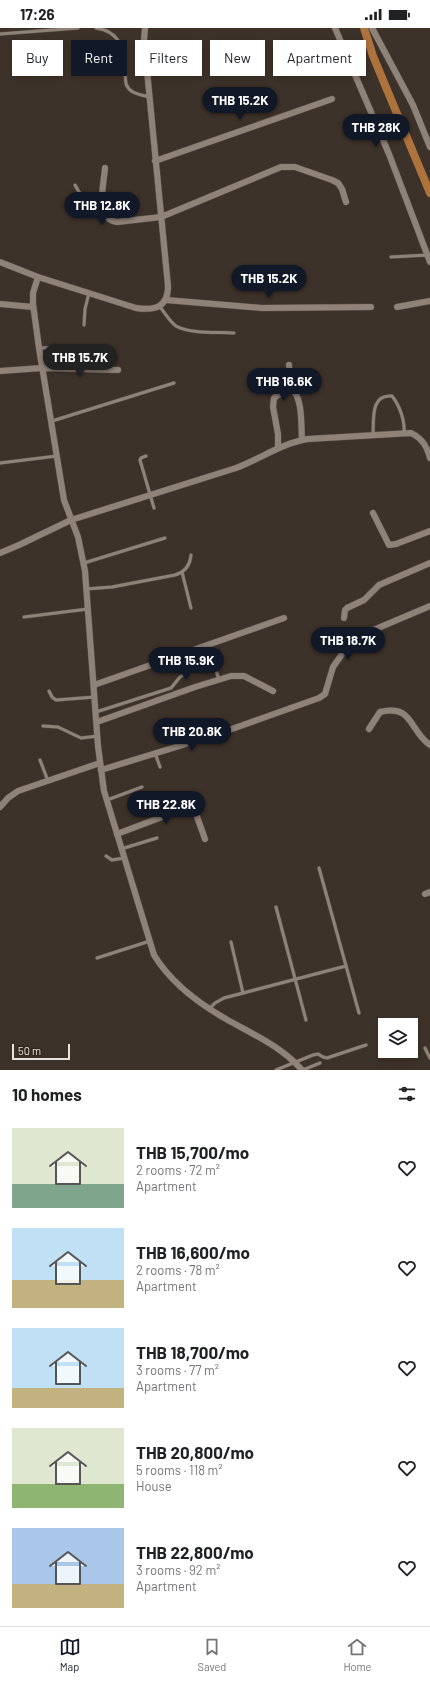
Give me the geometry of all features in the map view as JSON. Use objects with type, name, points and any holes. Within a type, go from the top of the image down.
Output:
[{"type":"street","points":[[0,262],[136,308],[149,309],[160,307],[166,300],[168,286],[149,97],[144,40],[145,28]]},
{"type":"street","points":[[335,28],[388,154],[430,262]]},
{"type":"street","points":[[372,28],[413,105],[430,147]]},
{"type":"street","points":[[155,161],[332,99]]},
{"type":"street","points":[[105,168],[103,211],[108,219],[117,222],[161,217],[281,167],[295,167],[338,183],[342,189],[346,202]]},
{"type":"street","points":[[38,276],[32,292],[42,368],[64,500],[78,538],[84,563],[101,767],[107,800],[154,955],[170,977],[183,989],[226,1019],[264,1039],[285,1053],[303,1070]]},
{"type":"street","points":[[166,300],[262,308],[371,307]]},
{"type":"street","points":[[397,307],[430,301]]},
{"type":"street","points":[[0,304],[33,307]]},
{"type":"street","points":[[289,365],[291,389]]},
{"type":"street","points":[[0,371],[42,368],[118,370]]},
{"type":"street","points":[[291,389],[296,392],[299,398],[302,440]]},
{"type":"street","points":[[278,448],[278,434],[273,406],[274,398],[291,389]]},
{"type":"street","points":[[0,553],[71,520],[150,496],[253,461],[294,441],[411,433],[419,436],[428,447],[430,458]]},
{"type":"street","points":[[373,513],[388,545],[396,544],[430,530]]},
{"type":"street","points":[[344,618],[345,610],[347,608],[364,600],[379,585],[430,563]]},
{"type":"street","points":[[1,803],[18,791],[48,781],[220,734],[319,698],[325,694],[333,667],[345,650],[364,634],[430,606]]},
{"type":"street","points":[[94,685],[284,618]]},
{"type":"street","points":[[97,722],[231,676],[244,676],[273,690]]},
{"type":"street","points":[[369,729],[380,712],[392,709],[401,711],[408,717],[430,745]]},
{"type":"street","points":[[117,834],[189,808],[195,811],[205,839]]},
{"type":"lane","points":[[0,34],[78,28]]},
{"type":"lane","points":[[96,28],[104,29],[112,33],[119,41],[122,48],[126,84],[128,89],[132,92],[149,97]]},
{"type":"lane","points":[[75,185],[84,200],[90,206],[103,211]]},
{"type":"lane","points":[[391,257],[428,255]]},
{"type":"lane","points":[[84,325],[85,309],[89,293]]},
{"type":"lane","points":[[160,307],[176,326],[197,331],[234,333]]},
{"type":"lane","points":[[39,348],[79,348]]},
{"type":"lane","points":[[52,421],[174,383]]},
{"type":"lane","points":[[373,435],[374,406],[382,397],[388,396],[392,396],[397,402],[403,418],[404,433]]},
{"type":"lane","points":[[0,463],[57,456]]},
{"type":"lane","points":[[146,456],[140,458],[140,460],[154,508]]},
{"type":"lane","points":[[84,563],[165,538]]},
{"type":"lane","points":[[86,589],[112,587],[175,575],[182,572],[189,566],[191,555]]},
{"type":"lane","points":[[182,572],[191,608]]},
{"type":"lane","points":[[24,617],[88,609]]},
{"type":"lane","points":[[215,667],[219,680]]},
{"type":"lane","points":[[96,712],[172,688],[180,677],[187,673]]},
{"type":"lane","points":[[49,691],[52,697],[56,700],[95,697]]},
{"type":"lane","points":[[42,726],[58,726],[81,738],[98,736]]},
{"type":"lane","points":[[155,753],[160,767]]},
{"type":"lane","points":[[40,760],[48,781]]},
{"type":"lane","points":[[107,800],[142,786]]},
{"type":"lane","points":[[121,849],[157,838]]},
{"type":"lane","points":[[106,856],[112,860],[124,858]]},
{"type":"lane","points":[[320,868],[359,1014]]},
{"type":"lane","points":[[276,907],[306,1020]]},
{"type":"lane","points":[[97,958],[150,941]]},
{"type":"lane","points":[[231,942],[243,993]]},
{"type":"lane","points":[[210,1008],[220,1000],[346,966]]},
{"type":"lane","points":[[276,1070],[313,1055],[318,1054],[327,1058],[366,1045]]},
{"type":"lane","points":[[425,1048],[430,1058]]},
{"type":"lane","points":[[303,1070],[320,1062]]},
{"type":"waterway","points":[[364,28],[373,56],[430,193]]}]
